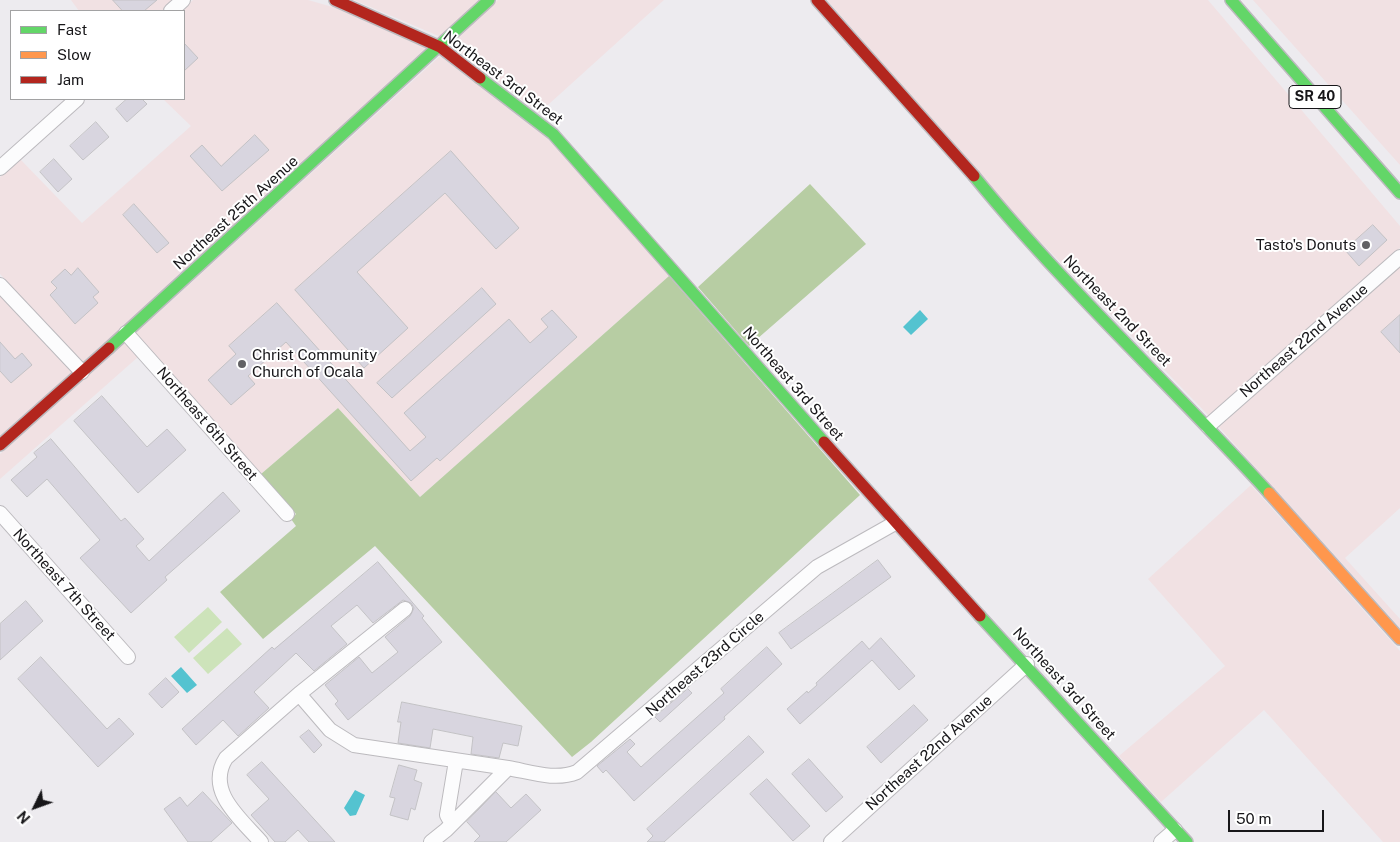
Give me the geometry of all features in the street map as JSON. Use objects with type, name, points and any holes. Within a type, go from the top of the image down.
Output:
[{"type":"street","points":[[172,10],[183,0]]},
{"type":"street","name":"Northeast 3rd Street","points":[[335,0],[440,46],[553,134],[895,523],[1027,664],[1187,842]]},
{"type":"street","name":"Northeast 25th Avenue","points":[[0,445],[126,333],[489,0]]},
{"type":"street","name":"Northeast 2nd Street","points":[[817,0],[968,168],[1018,230],[1208,426],[1400,639]]},
{"type":"street","name":"SR 40","points":[[1230,0],[1400,193]]},
{"type":"street","points":[[0,168],[76,100]]},
{"type":"street","name":"Northeast 22nd Avenue","points":[[1208,426],[1400,257]]},
{"type":"street","points":[[0,285],[82,372]]},
{"type":"street","name":"Northeast 6th Street","points":[[126,333],[286,514]]},
{"type":"street","name":"Northeast 7th Street","points":[[0,513],[128,657]]},
{"type":"street","name":"Northeast 23rd Circle","points":[[299,694],[330,730],[354,745],[550,776],[569,775],[577,772],[817,567],[895,523]]},
{"type":"street","points":[[261,842],[225,801],[220,786],[220,770],[226,758],[299,694],[405,609]]},
{"type":"street","name":"Northeast 22nd Avenue","points":[[831,842],[1027,664]]},
{"type":"street","points":[[452,824],[447,815],[456,761]]},
{"type":"street","points":[[431,842],[452,824],[508,768]]},
{"type":"street","points":[[1161,842],[1175,830]]},
{"type":"shaded area","points":[[71,0],[174,0],[163,10],[78,10]]},
{"type":"shaded area","points":[[193,0],[308,0],[336,8],[428,49],[83,363],[0,274],[0,177],[20,159],[82,223],[191,126],[164,100],[185,100],[185,10],[182,10]]},
{"type":"shaded area","points":[[354,0],[480,0],[441,37]]},
{"type":"shaded area","points":[[498,0],[664,0],[539,113],[451,45]]},
{"type":"shaded area","points":[[827,0],[1208,0],[1400,226],[1400,248],[1209,416],[1024,225]]},
{"type":"shaded area","points":[[1253,0],[1400,0],[1400,165],[1383,146]]},
{"type":"shaded area","points":[[440,56],[548,139],[669,276],[420,497],[338,408],[261,474],[136,333]]},
{"type":"shaded area","points":[[1400,266],[1400,508],[1345,558],[1400,619],[1400,628],[1218,426]]},
{"type":"shaded area","points":[[0,296],[72,372],[0,436]]},
{"type":"shaded area","points":[[125,343],[138,357],[0,479],[0,454]]},
{"type":"shaded area","points":[[1251,485],[1400,651],[1400,842],[1383,842],[1264,710],[1161,802],[1119,756],[1225,666],[1148,579]]},
{"type":"green space","points":[[810,184],[866,244],[749,346],[698,287]]},
{"type":"green space","points":[[669,276],[860,495],[591,742],[572,757],[375,546],[263,639],[220,592],[296,526],[291,519],[296,514],[261,474],[338,408],[420,497]]},
{"type":"green space","points":[[208,607],[222,622],[189,653],[174,637]]},
{"type":"green space","points":[[227,628],[242,644],[208,674],[193,658]]},
{"type":"water","points":[[920,310],[928,319],[911,335],[903,327]]},
{"type":"water","points":[[181,667],[197,685],[187,693],[171,676]]},
{"type":"water","points":[[355,790],[365,795],[356,815],[350,816],[344,808]]},
{"type":"building","points":[[113,0],[157,0],[145,10],[122,10]]},
{"type":"building","points":[[185,44],[198,58],[185,70]]},
{"type":"building","points":[[126,100],[143,100],[147,104],[127,122],[116,109]]},
{"type":"building","points":[[96,122],[109,137],[83,160],[70,146]]},
{"type":"building","points":[[255,135],[269,150],[222,191],[190,156],[202,145],[221,166]]},
{"type":"building","points":[[451,151],[519,228],[496,249],[445,193],[357,272],[408,328],[364,368],[295,290]]},
{"type":"building","points":[[54,159],[72,179],[58,192],[40,172]]},
{"type":"building","points":[[134,204],[169,243],[157,253],[123,215]]},
{"type":"building","name":"Tasto's Donuts","points":[[1373,225],[1387,240],[1359,266],[1345,250]]},
{"type":"building","points":[[78,268],[99,292],[93,297],[98,303],[75,324],[50,295],[57,288],[51,282],[65,269],[71,275]]},
{"type":"building","points":[[482,288],[496,304],[392,398],[377,383]]},
{"type":"building","points":[[277,303],[410,451],[426,437],[404,413],[509,319],[530,343],[548,327],[541,319],[552,310],[577,337],[440,461],[437,458],[411,481],[286,342],[248,376],[255,384],[231,405],[208,380],[236,354],[229,346]]},
{"type":"building","points":[[1400,315],[1400,353],[1381,332]]},
{"type":"building","points":[[0,342],[15,359],[22,353],[32,365],[11,383],[0,371]]},
{"type":"building","points":[[102,396],[147,447],[167,429],[186,450],[138,493],[74,421]]},
{"type":"building","points":[[51,439],[121,521],[125,518],[144,539],[136,546],[149,561],[223,492],[240,511],[165,577],[167,580],[131,613],[80,558],[100,540],[47,479],[27,497],[11,480],[37,457],[34,453]]},
{"type":"building","points":[[878,560],[891,577],[791,649],[779,633]]},
{"type":"building","points":[[378,562],[424,616],[422,618],[442,642],[348,720],[335,704],[338,701],[325,685],[359,657],[372,673],[398,652],[385,637],[410,616],[414,608],[411,603],[403,600],[373,623],[357,605],[331,626],[347,644],[314,671],[296,653],[254,692],[269,708],[238,736],[223,720],[196,745],[182,729],[272,647],[274,649]]},
{"type":"building","points":[[26,601],[43,621],[0,660],[0,624]]},
{"type":"building","points":[[881,638],[915,676],[899,690],[872,660],[800,724],[787,709],[807,691],[808,693],[817,685],[816,683],[862,641],[869,649]]},
{"type":"building","points":[[767,647],[782,664],[724,717],[725,719],[634,801],[606,770],[603,773],[597,766],[630,739],[635,744],[627,752],[641,767],[724,693],[721,689]]},
{"type":"building","points":[[41,657],[107,729],[119,718],[134,734],[98,767],[18,679]]},
{"type":"building","points":[[166,678],[179,692],[162,708],[149,694]]},
{"type":"building","points":[[688,689],[692,693],[660,722],[655,717]]},
{"type":"building","points":[[402,702],[522,726],[518,746],[503,743],[499,758],[471,754],[473,737],[433,729],[430,748],[398,743],[401,722],[398,722]]},
{"type":"building","points":[[914,705],[928,720],[881,763],[867,747]]},
{"type":"building","points":[[309,730],[322,745],[314,753],[300,737]]},
{"type":"building","points":[[749,736],[764,752],[664,842],[647,842],[653,836],[647,829]]},
{"type":"building","points":[[809,759],[843,797],[826,812],[792,774]]},
{"type":"building","points":[[262,762],[335,842],[309,842],[298,830],[285,842],[275,842],[251,815],[269,799],[247,775]]},
{"type":"building","points":[[399,765],[417,770],[414,780],[422,783],[415,810],[411,808],[408,820],[390,815],[395,798],[390,797]]},
{"type":"building","points":[[767,779],[810,826],[793,841],[750,794]]},
{"type":"building","points":[[203,792],[232,823],[211,842],[188,842],[164,809],[180,797],[187,806]]},
{"type":"building","points":[[496,792],[511,808],[526,794],[541,810],[506,842],[474,842],[480,836],[467,822]]},
{"type":"traffic: fast","points":[[109,348],[489,0]]},
{"type":"traffic: fast","points":[[1231,0],[1400,193]]},
{"type":"traffic: fast","points":[[480,78],[553,134],[824,442]]},
{"type":"traffic: fast","points":[[974,176],[1045,258],[1269,493]]},
{"type":"traffic: fast","points":[[980,616],[1187,842]]},
{"type":"traffic: slow","points":[[1269,493],[1400,639]]},
{"type":"traffic: jam","points":[[335,0],[440,47],[480,78]]},
{"type":"traffic: jam","points":[[817,0],[974,176]]},
{"type":"traffic: jam","points":[[0,445],[109,348]]},
{"type":"traffic: jam","points":[[824,442],[980,616]]},
{"type":"place","name":"Tasto's Donuts","points":[[1366,245]]},
{"type":"place","name":"Christ Community Church of Ocala","points":[[242,364]]}]
